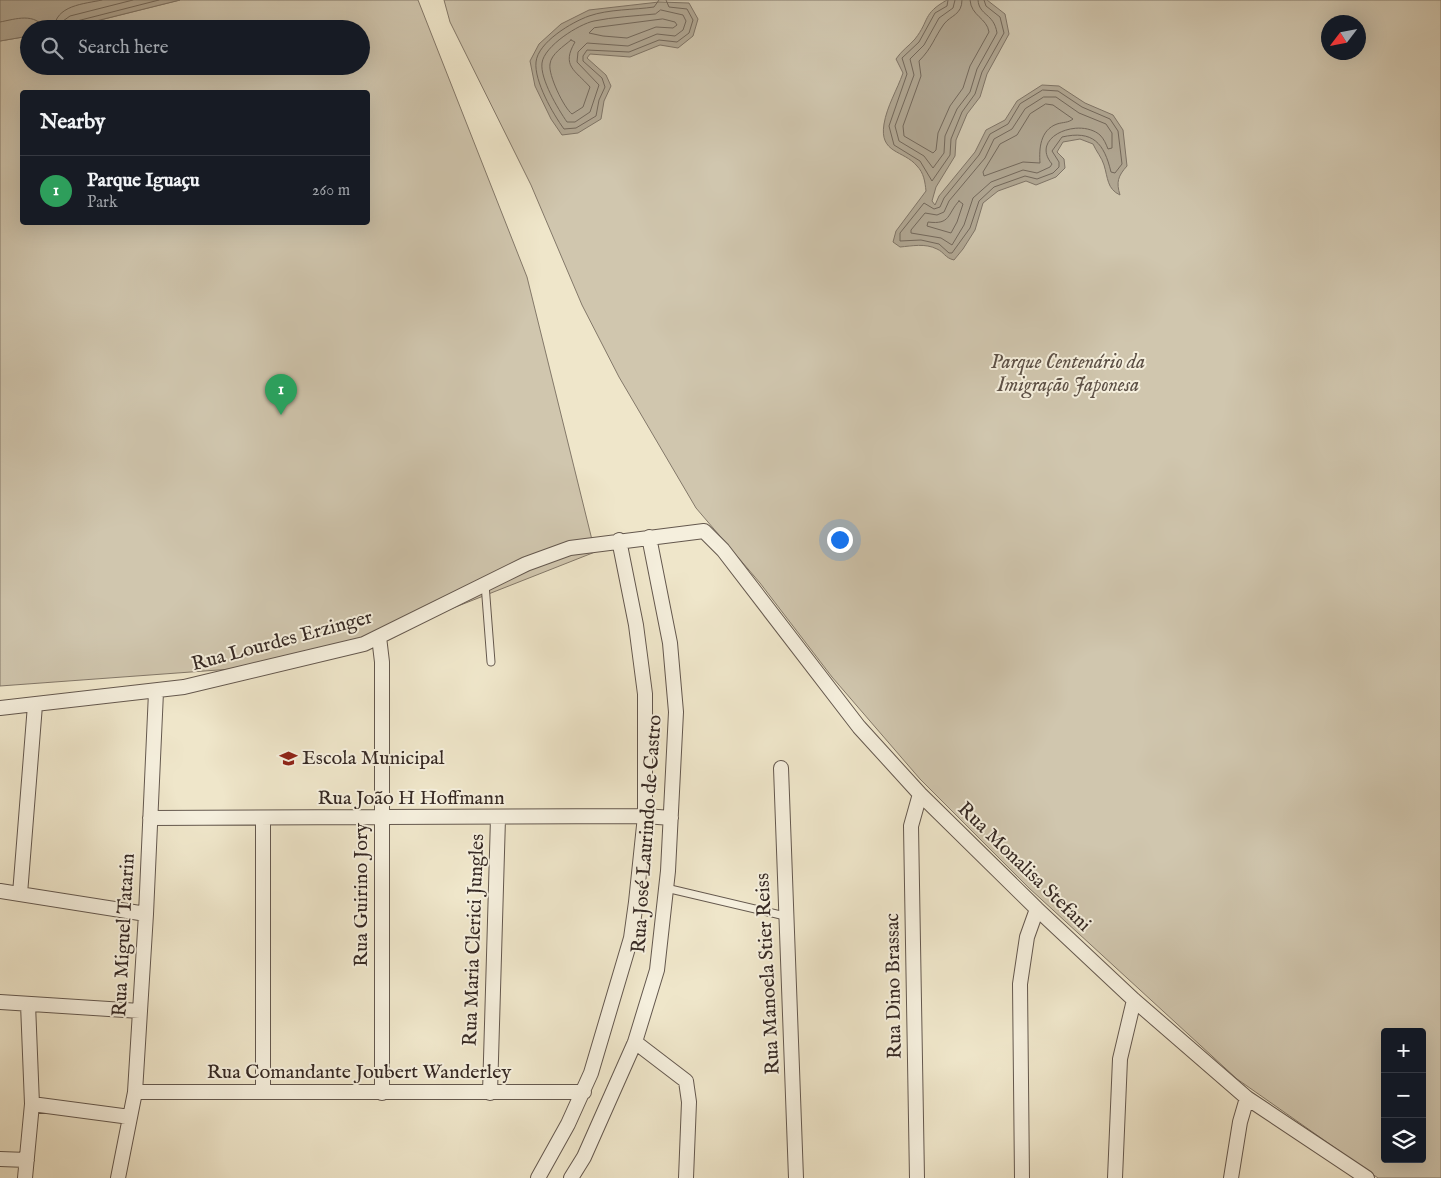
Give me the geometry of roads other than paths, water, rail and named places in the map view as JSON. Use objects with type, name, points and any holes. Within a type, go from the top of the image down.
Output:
[{"type":"street","name":"Rua Lourdes Erzinger","points":[[0,708],[156,692],[364,644],[526,564],[570,548],[649,536],[704,531]]},
{"type":"street","name":"Rua Monalisa Stefani","points":[[704,531],[723,550],[859,727],[920,794],[1037,909],[1134,1000],[1247,1098],[1352,1173],[1367,1178]]},
{"type":"street","name":"Rua José Laurindo de Castro","points":[[571,1178],[584,1157],[635,1042],[657,970],[666,888],[676,712],[670,643],[649,536]]},
{"type":"street","name":"Rua José Laurindo de Castro","points":[[538,1178],[584,1092],[615,997],[631,938],[645,816],[645,694],[636,625],[619,540]]},
{"type":"street","name":"Rua Guirino Jory","points":[[379,637],[382,662],[380,818],[382,1093]]},
{"type":"street","name":"Rua Miguel Tatarin","points":[[118,1178],[135,1092],[146,914],[156,692]]},
{"type":"street","points":[[20,894],[35,705]]},
{"type":"street","name":"Rua Manoela Stier Reiss","points":[[781,768],[796,1178]]},
{"type":"street","name":"Rua Dino Brassac","points":[[917,1178],[911,826],[920,794]]},
{"type":"street","name":"Rua João H Hoffmann","points":[[150,818],[645,816],[671,818]]},
{"type":"street","points":[[262,818],[263,1092]]},
{"type":"street","name":"Rua Maria Clerici Jungles","points":[[490,1093],[498,818]]},
{"type":"street","points":[[0,891],[146,914]]},
{"type":"street","points":[[1022,1178],[1020,984],[1027,938],[1037,909]]},
{"type":"street","points":[[1115,1178],[1120,1059],[1134,1000]]},
{"type":"street","points":[[0,1002],[140,1011]]},
{"type":"street","points":[[25,1178],[32,1104],[28,1004]]},
{"type":"street","points":[[635,1042],[686,1081],[689,1102],[686,1178]]},
{"type":"street","name":"Rua Comandante Joubert Wanderley","points":[[135,1092],[584,1092]]},
{"type":"street","points":[[1232,1178],[1240,1122],[1247,1098]]},
{"type":"street","points":[[32,1104],[130,1117]]},
{"type":"street","points":[[583,1178],[584,1157]]},
{"type":"street","points":[[0,1158],[27,1160]]},
{"type":"lane","points":[[485,584],[491,662]]},
{"type":"lane","points":[[666,888],[785,916]]},
{"type":"water","points":[[0,0],[180,0],[100,20],[20,20],[20,38],[0,41]]},
{"type":"water","points":[[947,0],[987,0],[1005,14],[1009,34],[987,74],[980,97],[967,114],[956,140],[955,156],[936,187],[932,201],[935,205],[939,196],[975,152],[986,130],[1005,120],[1017,101],[1042,85],[1059,86],[1085,103],[1113,115],[1123,130],[1127,166],[1119,179],[1120,195],[1110,186],[1103,162],[1093,144],[1080,139],[1063,142],[1057,152],[1064,159],[1065,168],[1056,177],[1036,185],[1026,181],[998,191],[983,203],[975,230],[954,260],[932,247],[918,245],[900,247],[893,242],[896,231],[926,191],[924,178],[919,169],[912,161],[889,146],[883,134],[887,111],[903,73],[896,59],[915,39],[930,13]]},
{"type":"water","points":[[659,2],[689,3],[698,19],[693,36],[678,48],[660,45],[630,57],[590,54],[587,58],[606,75],[611,86],[604,101],[601,119],[578,133],[562,135],[551,119],[535,86],[530,61],[539,44],[561,24],[589,10]]},
{"type":"place","name":"Parque Iguaçu","points":[[281,415]]},
{"type":"place","name":"Escola Municipal","points":[[288,758]]},
{"type":"park label","name":"Parque Centenário da Imigração Japonesa","points":[[1068,374]]}]
